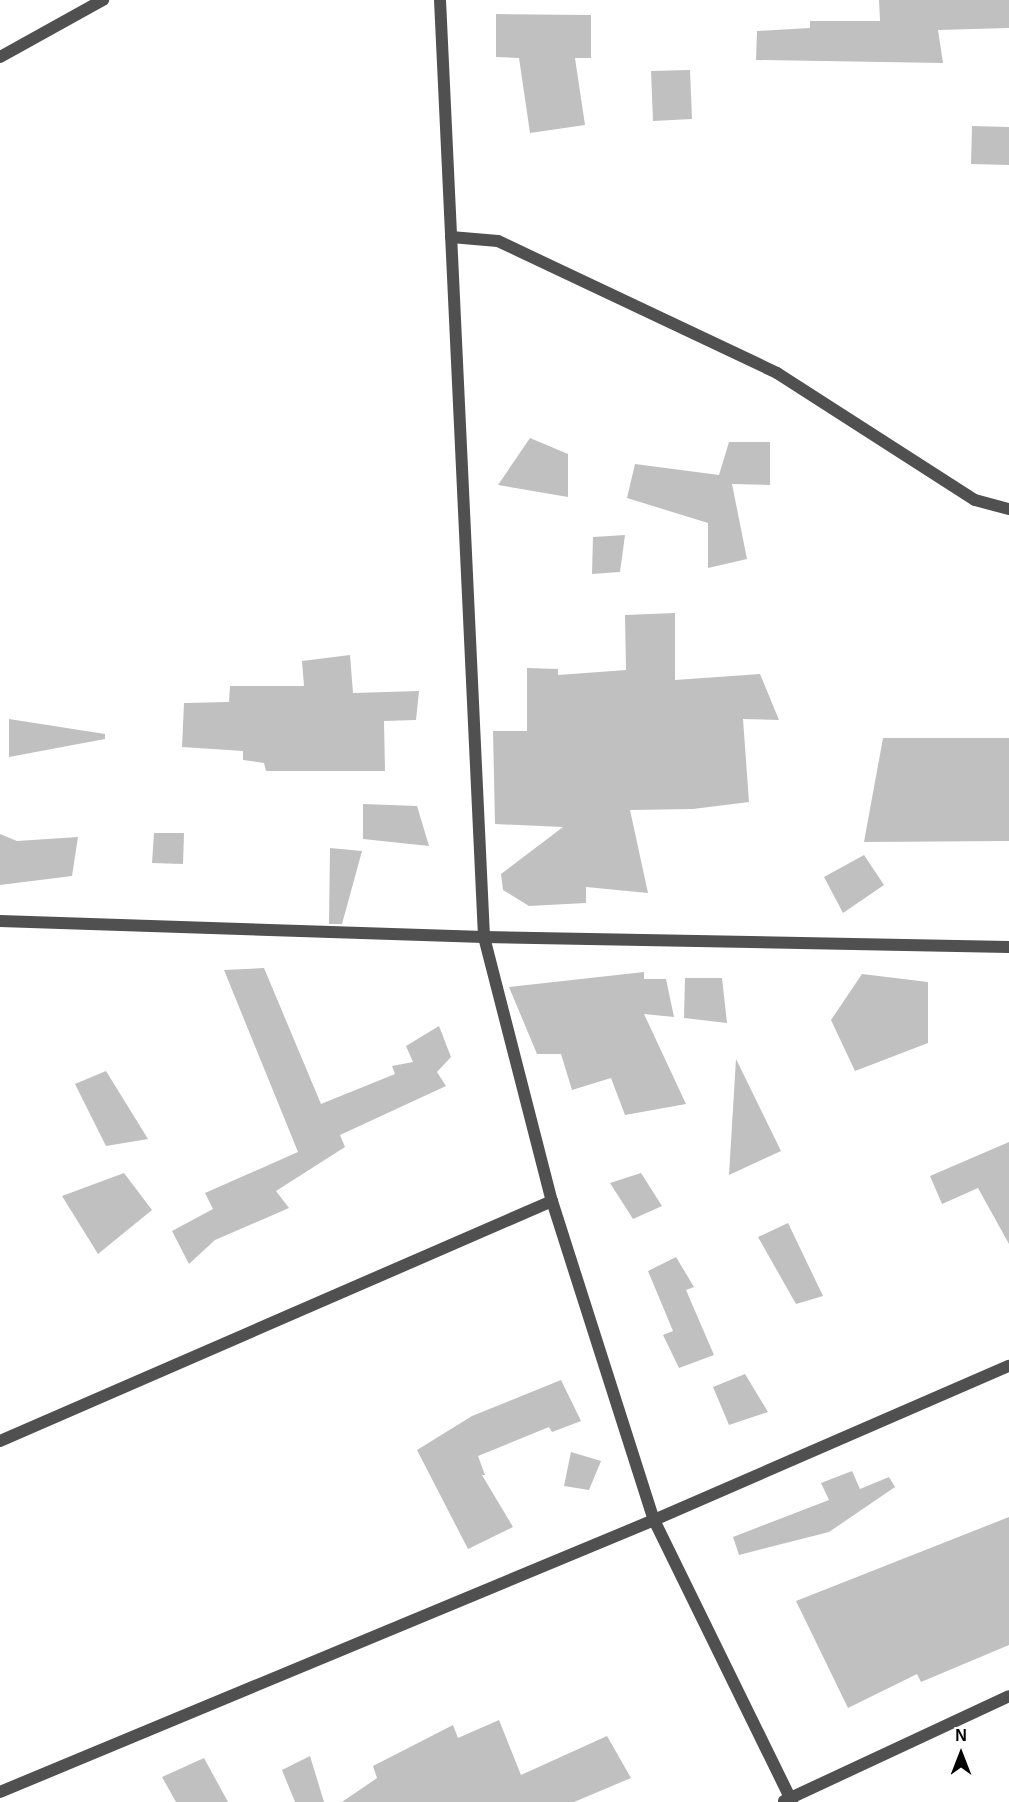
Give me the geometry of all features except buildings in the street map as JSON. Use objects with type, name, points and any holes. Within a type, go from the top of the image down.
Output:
[{"type":"street","points":[[0,57],[103,0]]},
{"type":"street","points":[[440,0],[484,937],[552,1201],[654,1520],[788,1801],[1009,1695]]},
{"type":"street","points":[[451,237],[498,241],[777,373],[975,500],[1009,508]]},
{"type":"street","points":[[0,921],[484,937],[1009,947]]},
{"type":"street","points":[[0,1441],[552,1201]]},
{"type":"street","points":[[0,1792],[654,1520],[1009,1366]]}]
